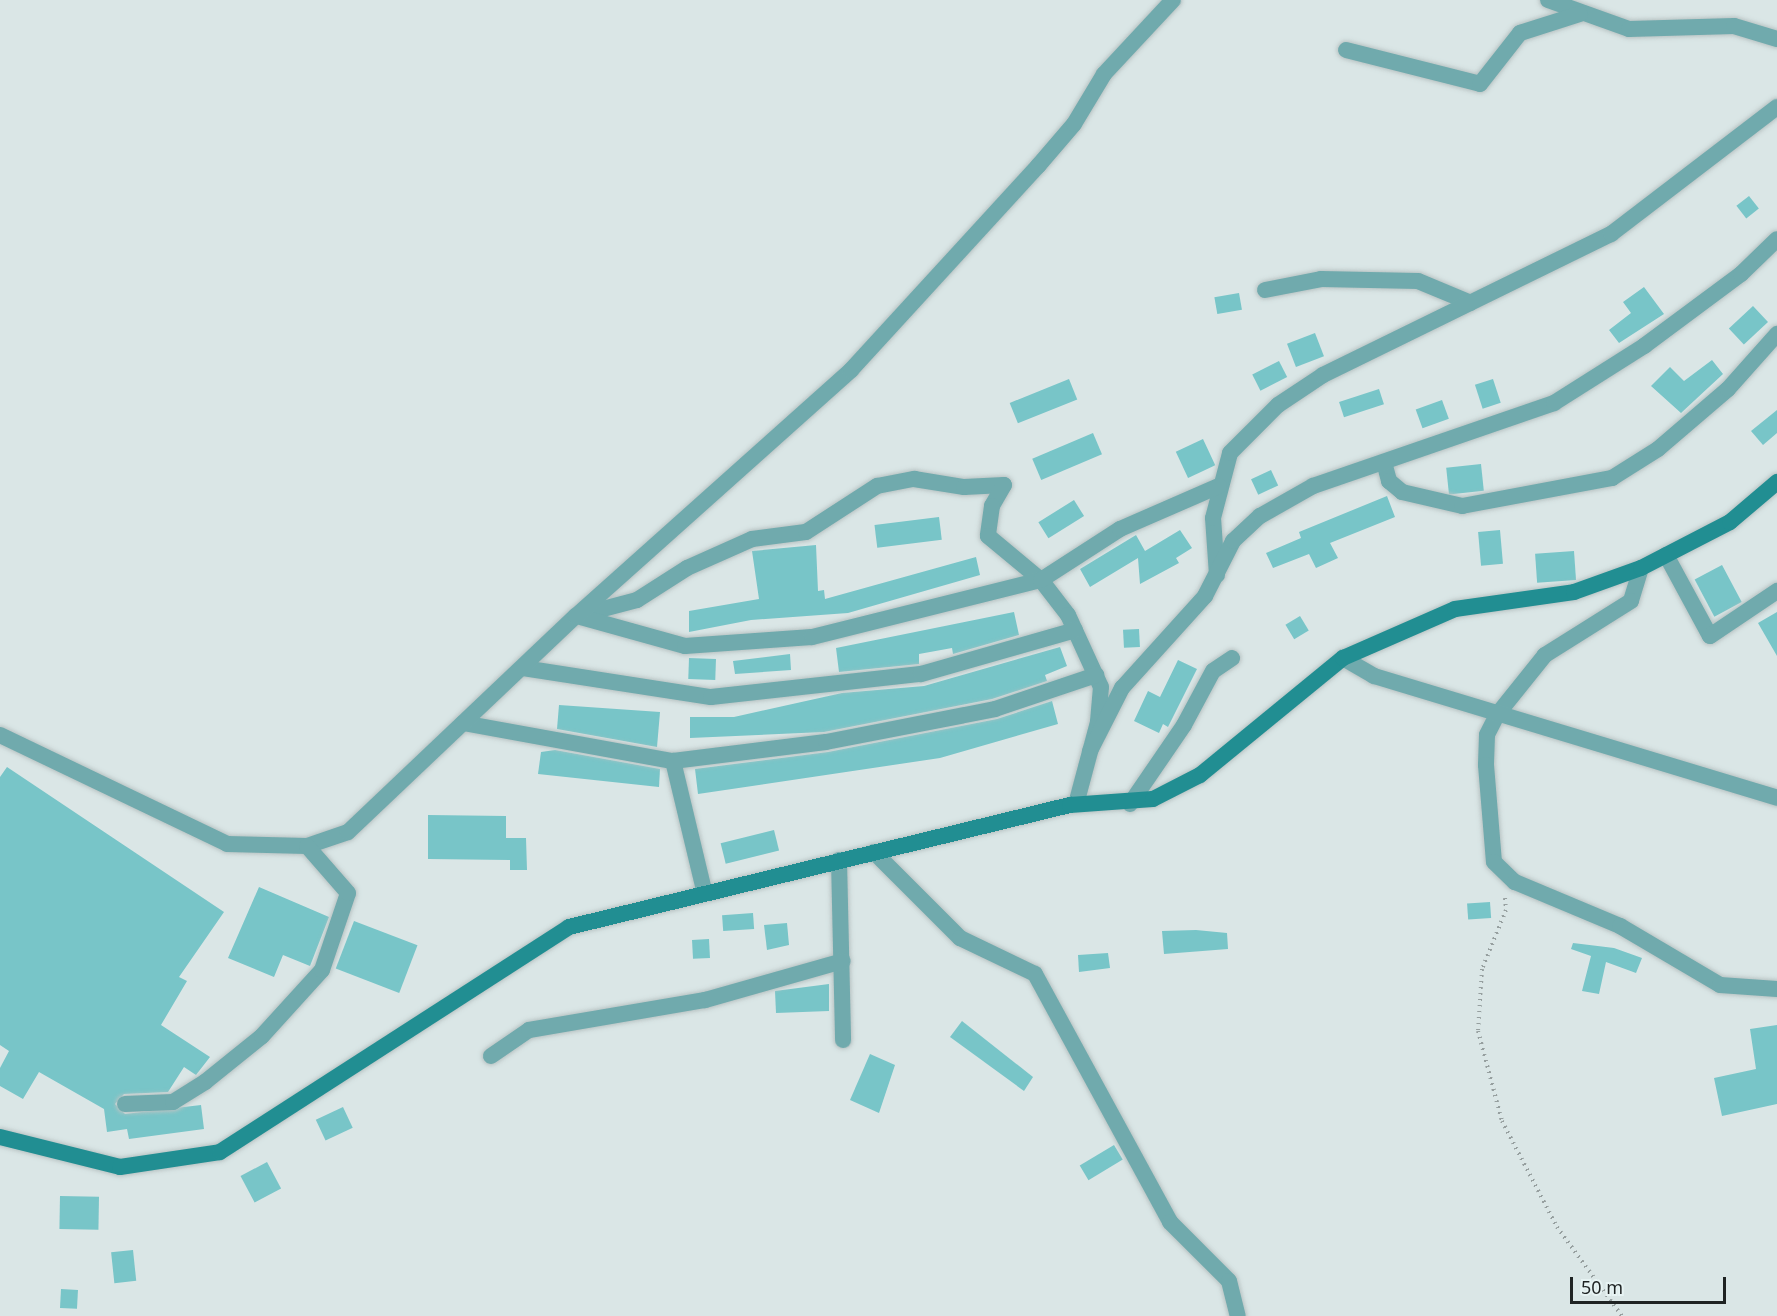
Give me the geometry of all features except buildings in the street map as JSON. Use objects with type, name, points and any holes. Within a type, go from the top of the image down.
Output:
[{"type":"main road","points":[[0,1137],[120,1167],[220,1152],[569,927],[704,890],[1076,804],[1130,804],[1200,775],[1343,658],[1455,609],[1574,592],[1641,568],[1730,522],[1777,482]]},
{"type":"street","points":[[0,735],[227,844],[307,846],[348,832],[576,616],[851,370],[1045,158],[1074,124],[1104,74],[1173,0]]},
{"type":"street","points":[[1548,0],[1580,14],[1629,29],[1734,26],[1777,39]]},
{"type":"street","points":[[1346,50],[1480,84],[1520,33],[1580,14]]},
{"type":"street","points":[[1217,575],[1213,518],[1219,486],[1230,453],[1278,405],[1323,375],[1611,234],[1777,107]]},
{"type":"street","points":[[1089,751],[1122,688],[1175,633],[1217,575],[1233,541],[1283,500],[1384,462],[1554,404],[1644,346],[1741,274],[1777,239]]},
{"type":"street","points":[[1264,290],[1322,279],[1418,281],[1471,303]]},
{"type":"street","points":[[1384,462],[1389,481],[1402,492],[1462,506],[1612,478],[1658,449],[1719,397],[1777,334]]},
{"type":"street","points":[[576,616],[637,600],[687,568],[752,539],[807,532],[877,486],[914,479],[964,487],[1004,485],[992,506],[988,536],[1005,555],[1041,580],[1075,630],[1096,675],[1098,722],[1076,804]]},
{"type":"street","points":[[576,616],[685,646],[812,637],[1041,580],[1120,529],[1219,486]]},
{"type":"street","points":[[1666,555],[1710,636],[1777,591]]},
{"type":"street","points":[[1641,568],[1631,601],[1545,655],[1497,715],[1487,735],[1486,765],[1494,862],[1503,873],[1620,926],[1720,985],[1777,989]]},
{"type":"street","points":[[523,668],[711,697],[921,674],[1075,630]]},
{"type":"street","points":[[1130,804],[1184,725],[1213,671],[1232,658]]},
{"type":"street","points":[[1343,658],[1374,676],[1777,798]]},
{"type":"street","points":[[463,723],[673,761],[826,742],[995,709],[1096,675]]},
{"type":"street","points":[[673,761],[704,890]]},
{"type":"street","points":[[125,1104],[173,1102],[205,1082],[262,1036],[322,970],[348,893],[307,846]]},
{"type":"street","points":[[874,852],[960,938],[1035,974],[1170,1222],[1229,1281],[1238,1316]]},
{"type":"street","points":[[839,860],[843,1040]]},
{"type":"street","points":[[491,1056],[529,1030],[705,1000],[843,961]]},
{"type":"path","points":[[1503,873],[1506,910],[1482,969],[1478,1031],[1502,1122],[1557,1227],[1622,1316]]}]
